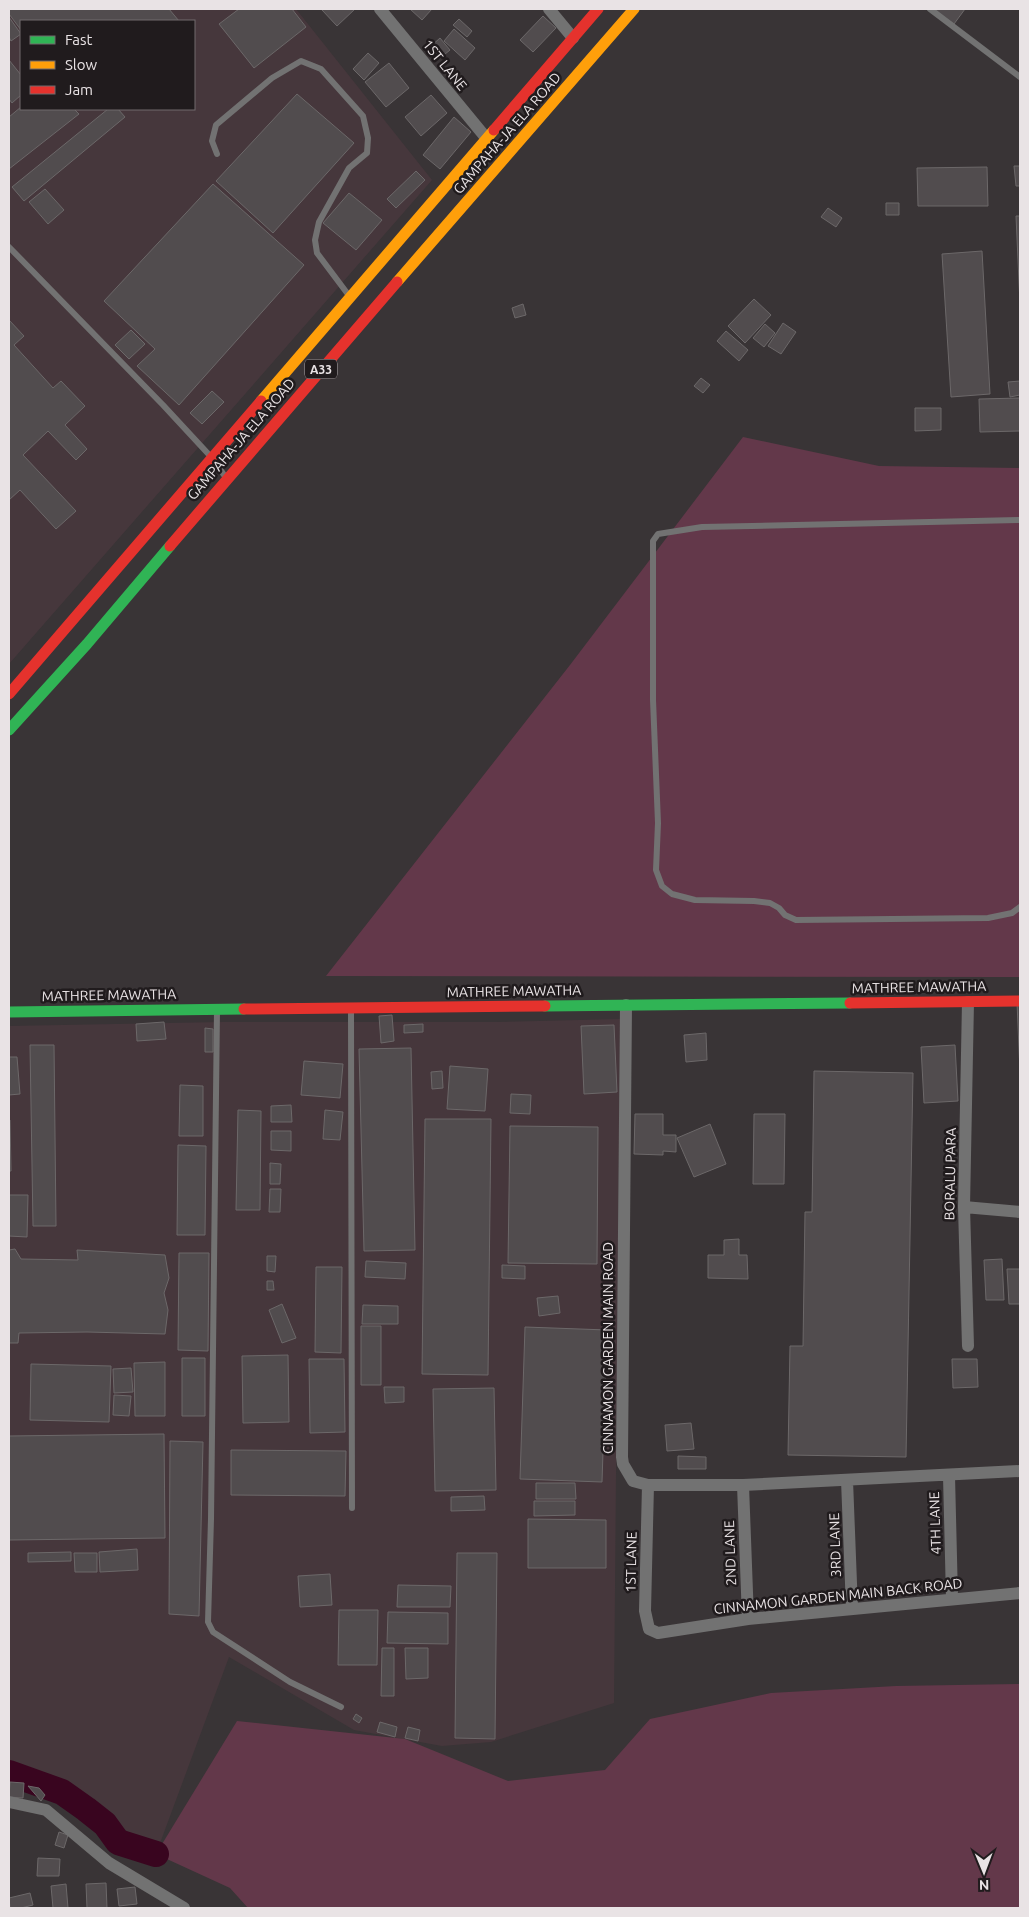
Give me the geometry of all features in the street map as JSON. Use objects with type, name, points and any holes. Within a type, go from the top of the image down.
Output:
[{"type":"main road","name":"GAMPAHA-JA ELA ROAD","points":[[10,691],[213,459],[598,9]]},
{"type":"main road","name":"GAMPAHA-JA ELA ROAD","points":[[9,730],[87,644],[227,478],[634,9]]},
{"type":"main road","name":"MATHREE MAWATHA","points":[[9,1012],[1020,1001]]},
{"type":"street","name":"1ST LANE","points":[[380,9],[487,140]]},
{"type":"street","points":[[549,9],[573,38]]},
{"type":"street","name":"BORALU PARA","points":[[968,1002],[964,1207],[968,1346]]},
{"type":"street","name":"CINNAMON GARDEN MAIN ROAD","points":[[626,1005],[622,1457],[623,1464],[634,1481],[648,1485]]},
{"type":"street","points":[[964,1207],[1020,1212]]},
{"type":"street","points":[[648,1485],[743,1485],[1020,1471]]},
{"type":"street","name":"4TH LANE","points":[[949,1476],[952,1598]]},
{"type":"street","name":"3RD LANE","points":[[848,1480],[852,1608]]},
{"type":"street","name":"1ST LANE","points":[[648,1485],[645,1611],[649,1629],[658,1633]]},
{"type":"street","name":"2ND LANE","points":[[743,1485],[748,1619]]},
{"type":"street","name":"CINNAMON GARDEN MAIN BACK ROAD","points":[[658,1633],[748,1619],[1020,1593]]},
{"type":"street","points":[[9,1802],[46,1810],[109,1863],[184,1908]]},
{"type":"lane","points":[[930,9],[1020,77]]},
{"type":"lane","points":[[217,154],[212,140],[216,125],[272,78],[301,61],[321,69],[363,116],[368,138],[367,153],[349,168],[323,214],[315,240],[317,253],[351,298]]},
{"type":"lane","points":[[9,247],[163,405],[213,459],[227,478]]},
{"type":"lane","points":[[1020,520],[702,527],[658,534],[653,541],[653,700],[658,823],[656,870],[662,886],[672,894],[695,900],[754,901],[770,904],[778,908],[785,915],[796,920],[988,918],[1012,912],[1020,907]]},
{"type":"lane","points":[[352,1008],[352,1508]]},
{"type":"lane","points":[[217,1009],[208,1622],[213,1632],[290,1682],[341,1706]]},
{"type":"shaded area","points":[[9,9],[296,9],[432,180],[9,664]]},
{"type":"shaded area","points":[[743,437],[879,466],[1020,468],[1020,977],[326,976],[570,665]]},
{"type":"shaded area","points":[[620,1019],[614,1703],[491,1742],[442,1746],[354,1730],[229,1657],[156,1854],[66,1783],[9,1767],[9,1026],[222,1022],[495,1022]]},
{"type":"shaded area","points":[[1020,1684],[1020,1908],[248,1908],[230,1888],[156,1854],[237,1721],[405,1739],[508,1781],[605,1770],[650,1719],[771,1693],[896,1686]]},
{"type":"building","points":[[9,9],[169,9],[178,20],[20,20],[20,29],[9,14]]},
{"type":"building","points":[[239,9],[292,9],[306,27],[254,68],[219,24]]},
{"type":"building","points":[[323,9],[355,9],[337,26]]},
{"type":"building","points":[[410,9],[432,9],[422,20]]},
{"type":"building","points":[[933,9],[965,9],[954,24]]},
{"type":"building","points":[[543,16],[556,28],[533,52],[520,40]]},
{"type":"building","points":[[9,17],[20,35],[11,41],[9,37]]},
{"type":"building","points":[[459,19],[472,31],[467,37],[453,25]]},
{"type":"building","points":[[454,29],[475,48],[465,60],[444,41]]},
{"type":"building","points":[[440,38],[450,50],[439,59],[430,47]]},
{"type":"building","points":[[368,53],[379,63],[364,80],[353,69]]},
{"type":"building","points":[[9,60],[20,74],[20,96],[12,103],[9,99]]},
{"type":"building","points":[[389,63],[409,88],[386,107],[365,82]]},
{"type":"building","points":[[297,94],[354,143],[273,233],[216,181]]},
{"type":"building","points":[[431,95],[447,113],[421,136],[405,117]]},
{"type":"building","points":[[20,108],[20,110],[75,110],[79,114],[9,169],[9,117]]},
{"type":"building","points":[[107,110],[119,110],[125,117],[24,201],[12,187]]},
{"type":"building","points":[[454,117],[471,132],[440,169],[423,155]]},
{"type":"building","points":[[1014,166],[1020,166],[1020,186],[1016,186]]},
{"type":"building","points":[[987,167],[988,206],[918,206],[917,168]]},
{"type":"building","points":[[416,171],[425,180],[396,208],[387,199]]},
{"type":"building","points":[[213,184],[304,265],[179,405],[137,366],[155,349],[104,301]]},
{"type":"building","points":[[45,189],[64,210],[48,224],[29,202]]},
{"type":"building","points":[[349,193],[382,220],[356,250],[323,223]]},
{"type":"building","points":[[886,203],[899,203],[899,215],[886,215]]},
{"type":"building","points":[[828,208],[842,218],[836,227],[821,217]]},
{"type":"building","points":[[1016,216],[1020,216],[1020,304]]},
{"type":"building","points":[[982,251],[990,394],[951,397],[942,254]]},
{"type":"building","points":[[754,299],[771,315],[745,343],[728,326]]},
{"type":"building","points":[[523,304],[526,315],[515,318],[512,308]]},
{"type":"building","points":[[9,320],[24,336],[14,345],[53,388],[61,381],[85,406],[65,425],[87,449],[76,460],[48,431],[23,455],[76,511],[56,529],[20,490],[9,500]]},
{"type":"building","points":[[783,323],[796,332],[781,354],[768,346]]},
{"type":"building","points":[[765,324],[775,333],[764,347],[753,338]]},
{"type":"building","points":[[131,330],[145,344],[129,359],[115,345]]},
{"type":"building","points":[[726,331],[748,350],[739,361],[717,341]]},
{"type":"building","points":[[701,378],[710,385],[703,393],[694,386]]},
{"type":"building","points":[[1020,381],[1020,395],[1010,397],[1008,382]]},
{"type":"building","points":[[212,391],[224,402],[202,424],[190,413]]},
{"type":"building","points":[[1020,398],[1020,431],[980,432],[979,399]]},
{"type":"building","points":[[915,408],[941,408],[941,430],[915,431]]},
{"type":"building","points":[[1017,1002],[1020,1002],[1020,1072]]},
{"type":"building","points":[[392,1015],[394,1041],[381,1043],[379,1016]]},
{"type":"building","points":[[164,1022],[166,1039],[137,1041],[136,1024]]},
{"type":"building","points":[[423,1024],[423,1032],[404,1033],[404,1025]]},
{"type":"building","points":[[614,1025],[617,1092],[584,1094],[581,1026]]},
{"type":"building","points":[[205,1028],[213,1029],[213,1052],[205,1052]]},
{"type":"building","points":[[706,1033],[707,1060],[686,1062],[684,1035]]},
{"type":"building","points":[[30,1045],[54,1045],[56,1226],[33,1226]]},
{"type":"building","points":[[955,1045],[958,1101],[924,1103],[921,1047]]},
{"type":"building","points":[[411,1048],[415,1250],[364,1251],[359,1049]]},
{"type":"building","points":[[9,1057],[17,1057],[20,1094],[9,1095]]},
{"type":"building","points":[[304,1061],[343,1064],[340,1098],[301,1095]]},
{"type":"building","points":[[450,1066],[488,1069],[485,1111],[447,1109]]},
{"type":"building","points":[[442,1071],[443,1088],[432,1089],[431,1072]]},
{"type":"building","points":[[814,1071],[913,1073],[906,1457],[788,1455],[790,1346],[803,1346],[805,1212],[812,1212]]},
{"type":"building","points":[[180,1085],[203,1086],[203,1136],[179,1136]]},
{"type":"building","points":[[511,1094],[531,1095],[530,1114],[510,1113]]},
{"type":"building","points":[[291,1105],[292,1122],[271,1122],[271,1106]]},
{"type":"building","points":[[238,1110],[261,1111],[260,1210],[236,1210]]},
{"type":"building","points":[[325,1110],[343,1112],[340,1140],[323,1139]]},
{"type":"building","points":[[635,1114],[663,1114],[663,1135],[676,1135],[676,1152],[663,1151],[663,1155],[634,1154]]},
{"type":"building","points":[[754,1114],[785,1114],[784,1184],[753,1184]]},
{"type":"building","points":[[425,1119],[491,1119],[488,1375],[422,1374]]},
{"type":"building","points":[[10,1120],[11,1171],[9,1171]]},
{"type":"building","points":[[710,1124],[726,1164],[694,1177],[677,1138]]},
{"type":"building","points":[[510,1126],[598,1127],[597,1264],[508,1263]]},
{"type":"building","points":[[271,1131],[291,1131],[291,1151],[271,1150]]},
{"type":"building","points":[[178,1145],[206,1146],[205,1235],[177,1235]]},
{"type":"building","points":[[270,1163],[281,1164],[280,1184],[270,1184]]},
{"type":"building","points":[[270,1189],[281,1189],[280,1212],[269,1212]]},
{"type":"building","points":[[9,1195],[28,1195],[27,1237],[9,1236]]},
{"type":"building","points":[[739,1239],[739,1255],[747,1255],[748,1279],[708,1278],[708,1255],[724,1255],[724,1240]]},
{"type":"building","points":[[15,1249],[21,1259],[78,1260],[77,1250],[165,1255],[169,1278],[164,1293],[168,1310],[165,1334],[19,1333],[18,1343],[9,1343],[9,1250]]},
{"type":"building","points":[[179,1253],[209,1253],[208,1351],[178,1350]]},
{"type":"building","points":[[267,1256],[276,1256],[275,1272],[267,1271]]},
{"type":"building","points":[[1002,1259],[1004,1300],[986,1300],[984,1260]]},
{"type":"building","points":[[366,1261],[406,1263],[405,1279],[365,1277]]},
{"type":"building","points":[[502,1265],[525,1266],[525,1279],[502,1278]]},
{"type":"building","points":[[316,1267],[342,1267],[341,1353],[315,1352]]},
{"type":"building","points":[[1007,1269],[1020,1269],[1020,1304],[1009,1304]]},
{"type":"building","points":[[267,1281],[273,1281],[274,1290],[267,1290]]},
{"type":"building","points":[[558,1296],[560,1313],[539,1316],[537,1298]]},
{"type":"building","points":[[282,1304],[296,1338],[282,1343],[269,1310]]},
{"type":"building","points":[[363,1305],[398,1306],[398,1324],[362,1324]]},
{"type":"building","points":[[361,1326],[381,1326],[381,1385],[361,1385]]},
{"type":"building","points":[[525,1327],[607,1330],[602,1482],[520,1479]]},
{"type":"building","points":[[288,1355],[289,1422],[243,1423],[242,1356]]},
{"type":"building","points":[[182,1358],[205,1358],[205,1416],[182,1416]]},
{"type":"building","points":[[309,1359],[344,1359],[345,1432],[310,1433]]},
{"type":"building","points":[[952,1359],[977,1359],[978,1387],[953,1388]]},
{"type":"building","points":[[165,1362],[165,1416],[135,1416],[134,1363]]},
{"type":"building","points":[[31,1364],[111,1366],[109,1422],[30,1420]]},
{"type":"building","points":[[131,1368],[133,1392],[114,1393],[113,1369]]},
{"type":"building","points":[[384,1387],[404,1387],[404,1402],[385,1403]]},
{"type":"building","points":[[494,1388],[496,1490],[435,1491],[433,1389]]},
{"type":"building","points":[[114,1395],[131,1396],[129,1416],[113,1415]]},
{"type":"building","points":[[691,1423],[694,1449],[667,1451],[665,1425]]},
{"type":"building","points":[[164,1434],[165,1538],[9,1540],[9,1436]]},
{"type":"building","points":[[170,1441],[203,1442],[199,1616],[169,1614]]},
{"type":"building","points":[[231,1450],[346,1451],[345,1496],[231,1495]]},
{"type":"building","points":[[678,1456],[706,1457],[706,1469],[678,1469]]},
{"type":"building","points":[[536,1483],[575,1483],[576,1499],[536,1499]]},
{"type":"building","points":[[484,1496],[485,1510],[451,1511],[451,1497]]},
{"type":"building","points":[[534,1501],[575,1501],[575,1515],[534,1516]]},
{"type":"building","points":[[528,1519],[606,1520],[606,1568],[528,1568]]},
{"type":"building","points":[[137,1549],[138,1570],[100,1572],[99,1552]]},
{"type":"building","points":[[71,1552],[71,1561],[28,1562],[28,1553]]},
{"type":"building","points":[[74,1553],[97,1553],[97,1572],[75,1572]]},
{"type":"building","points":[[457,1553],[497,1553],[495,1739],[455,1738]]},
{"type":"building","points":[[330,1574],[332,1605],[300,1607],[298,1576]]},
{"type":"building","points":[[398,1585],[451,1586],[450,1607],[397,1607]]},
{"type":"building","points":[[339,1610],[378,1610],[377,1665],[338,1665]]},
{"type":"building","points":[[388,1612],[448,1613],[448,1644],[387,1643]]},
{"type":"building","points":[[382,1648],[394,1648],[394,1696],[381,1696]]},
{"type":"building","points":[[405,1648],[428,1648],[428,1678],[406,1679]]},
{"type":"building","points":[[356,1714],[362,1718],[359,1723],[353,1719]]},
{"type":"building","points":[[380,1722],[397,1727],[395,1737],[377,1732]]},
{"type":"building","points":[[408,1727],[420,1730],[418,1741],[405,1738]]},
{"type":"building","points":[[10,1782],[24,1783],[23,1798],[9,1797]]},
{"type":"building","points":[[28,1786],[39,1788],[45,1795],[41,1801]]},
{"type":"building","points":[[59,1832],[68,1835],[64,1848],[55,1845]]},
{"type":"building","points":[[38,1858],[60,1859],[59,1876],[37,1876]]},
{"type":"building","points":[[106,1883],[107,1908],[87,1908],[86,1884]]},
{"type":"building","points":[[66,1884],[68,1908],[53,1908],[51,1886]]},
{"type":"building","points":[[135,1887],[137,1904],[119,1906],[117,1889]]},
{"type":"building","points":[[30,1893],[33,1905],[10,1908],[9,1898]]},
{"type":"waterway","points":[[9,1773],[62,1792],[105,1824],[118,1842],[156,1854]]},
{"type":"traffic: fast","points":[[9,730],[87,644],[170,546]]},
{"type":"traffic: fast","points":[[545,1006],[850,1003]]},
{"type":"traffic: fast","points":[[9,1012],[244,1009]]},
{"type":"traffic: slow","points":[[397,282],[634,9]]},
{"type":"traffic: slow","points":[[261,401],[494,130]]},
{"type":"traffic: jam","points":[[494,130],[598,9]]},
{"type":"traffic: jam","points":[[170,546],[397,282]]},
{"type":"traffic: jam","points":[[9,694],[261,401]]},
{"type":"traffic: jam","points":[[850,1003],[1020,1001]]},
{"type":"traffic: jam","points":[[244,1009],[545,1006]]}]
